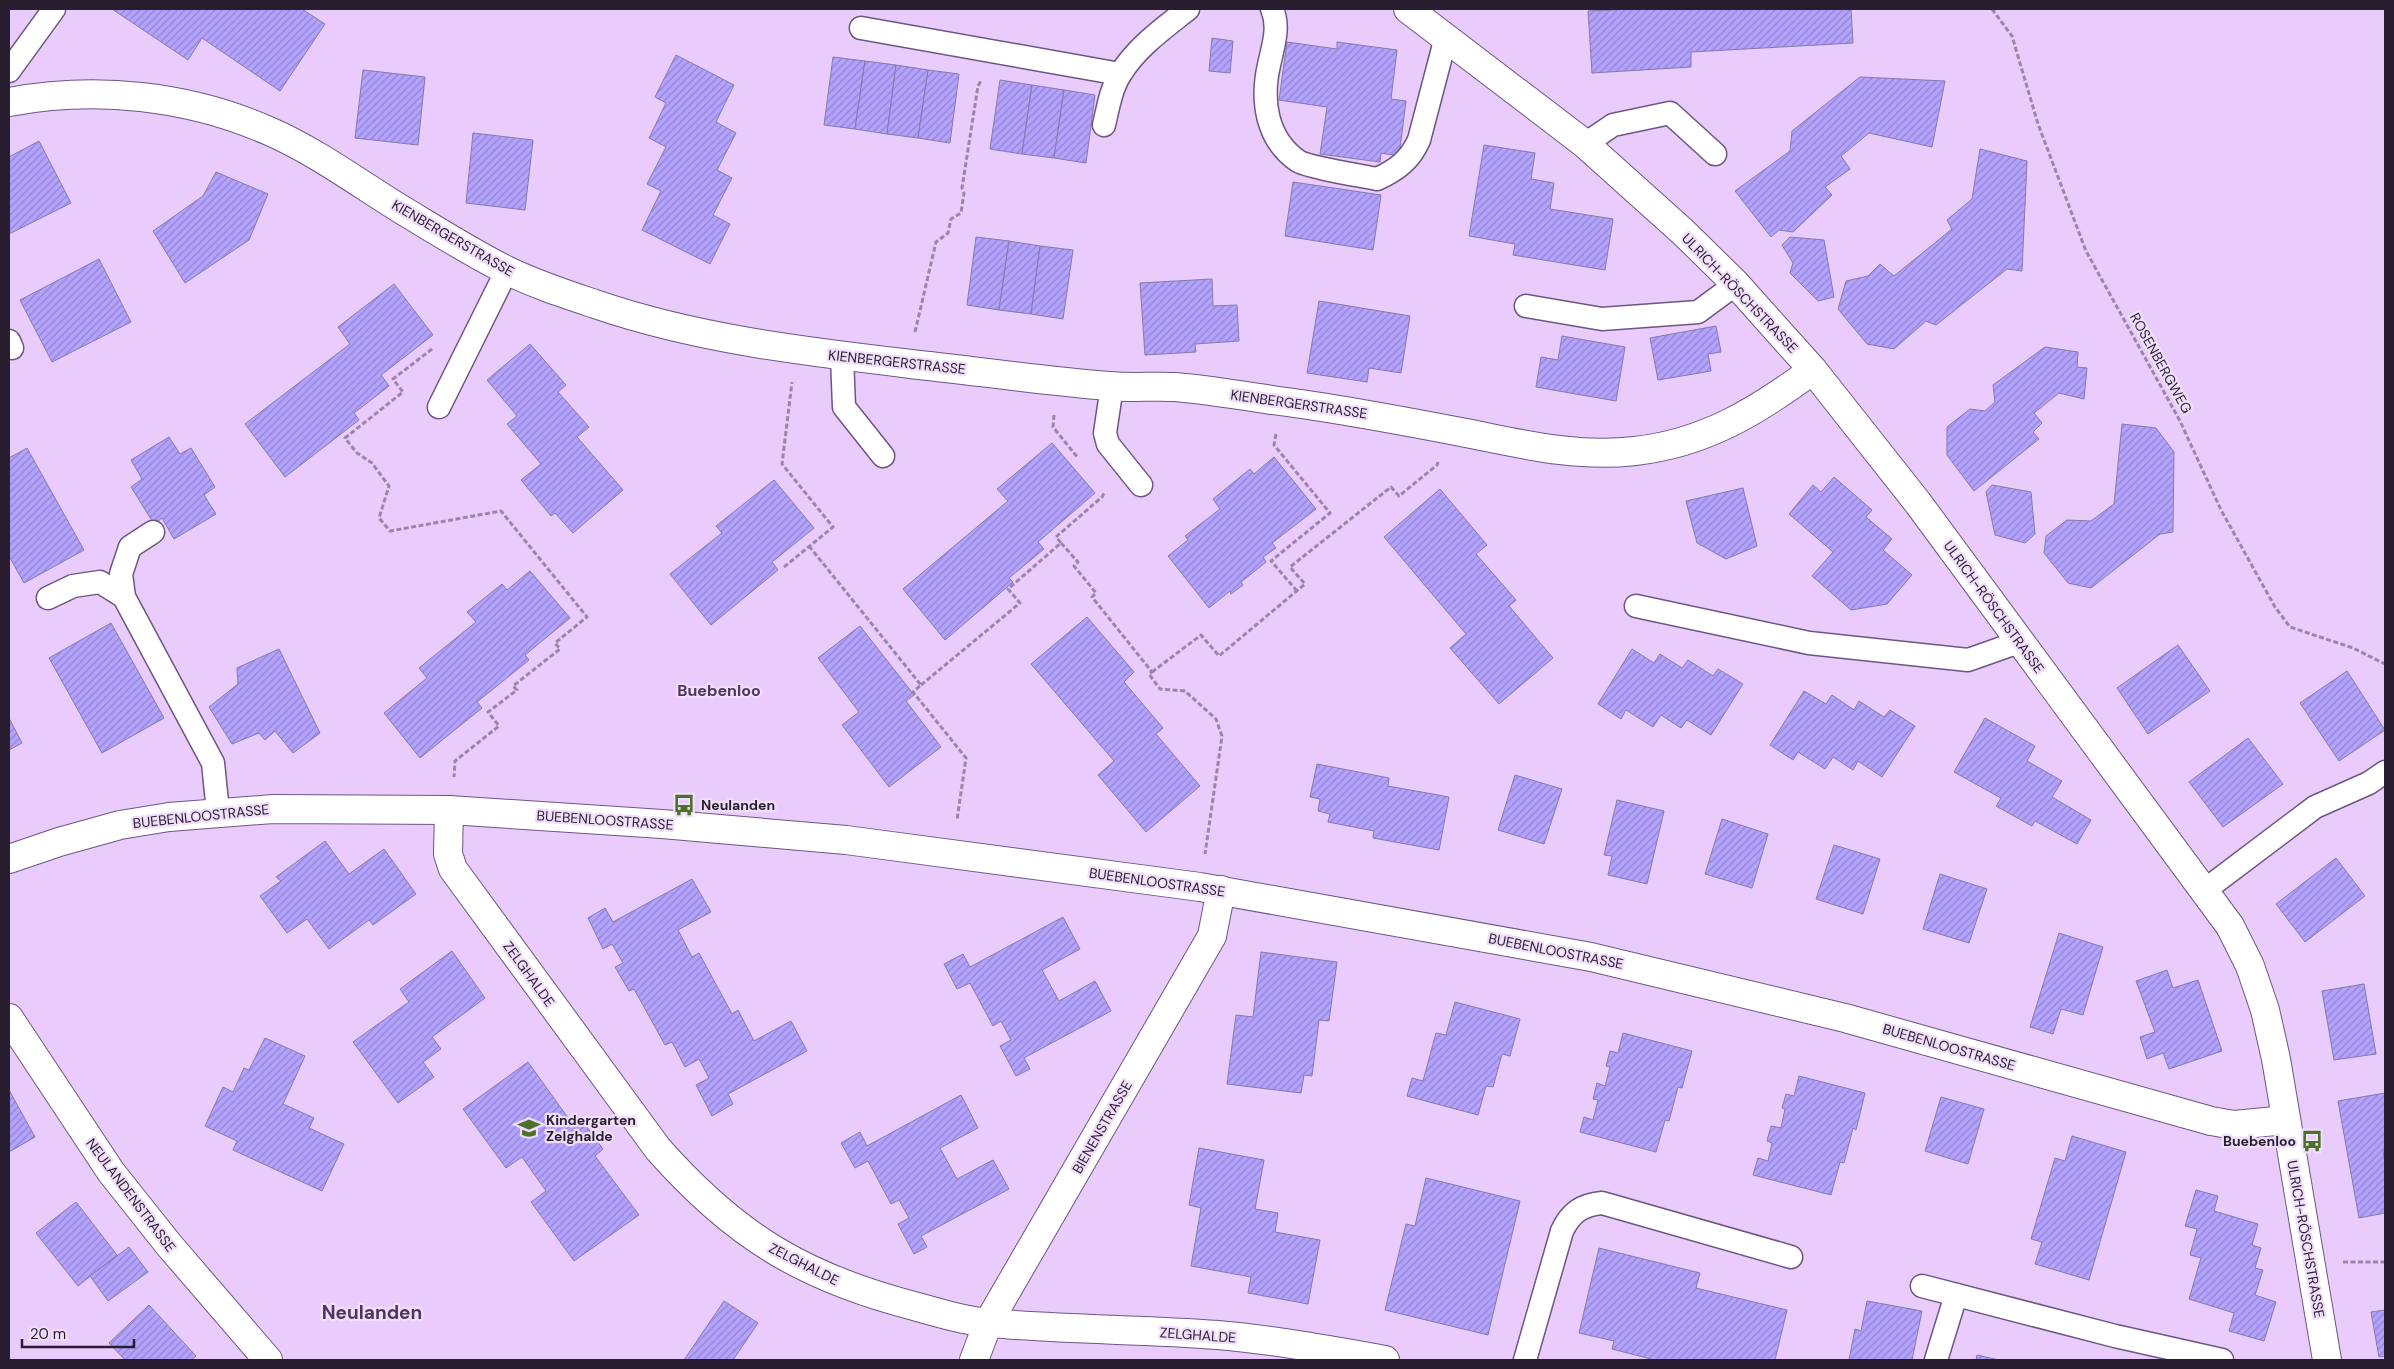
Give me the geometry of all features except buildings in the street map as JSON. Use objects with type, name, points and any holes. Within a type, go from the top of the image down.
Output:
[{"type":"street","name":"ULRICH-RÖSCHSTRASSE","points":[[1408,9],[1584,144],[1683,232],[1736,284],[1814,370],[1918,503],[2230,926],[2253,975],[2265,1010],[2327,1360]]},
{"type":"street","name":"KIENBERGERSTRASSE","points":[[9,102],[37,97],[83,94],[130,95],[178,102],[225,115],[271,132],[316,156],[414,217],[507,270],[597,305],[687,330],[796,351],[1112,386],[1176,387],[1356,411],[1559,451],[1597,454],[1654,448],[1704,435],[1735,422],[1765,405],[1814,370]]},
{"type":"street","name":"BUEBENLOOSTRASSE","points":[[9,859],[58,842],[120,825],[218,812],[451,798],[662,824],[846,840],[1210,888],[1591,957],[1845,1018],[2211,1121],[2234,1125],[2286,1120]]},
{"type":"street","name":"ZELGHALDE","points":[[451,798],[448,854],[453,869],[658,1149],[685,1180],[748,1234],[787,1258],[828,1280],[872,1296],[950,1316],[988,1323],[1219,1336],[1294,1345],[1385,1360]]},
{"type":"street","name":"BIENENSTRASSE","points":[[974,1360],[988,1323],[1212,936],[1210,888]]},
{"type":"street","name":"NEULANDENSTRASSE","points":[[9,1018],[111,1172],[169,1245],[268,1360]]},
{"type":"lane","points":[[9,71],[54,9]]},
{"type":"lane","points":[[1104,125],[1120,74],[1150,39],[1188,9]]},
{"type":"lane","points":[[1272,9],[1276,18],[1276,33],[1267,75],[1265,99],[1272,131],[1284,148],[1300,163],[1377,179],[1404,164],[1413,153],[1419,140],[1446,37]]},
{"type":"lane","points":[[861,28],[1120,74]]},
{"type":"lane","points":[[1584,144],[1613,125],[1670,113],[1715,154]]},
{"type":"lane","points":[[439,407],[507,270]]},
{"type":"lane","points":[[1526,306],[1602,319],[1698,312],[1736,284]]},
{"type":"lane","points":[[842,357],[844,407],[883,456]]},
{"type":"lane","points":[[1112,386],[1105,433],[1108,444],[1141,485]]},
{"type":"lane","points":[[153,532],[130,547],[121,574],[124,597],[213,763],[218,812]]},
{"type":"lane","points":[[48,598],[73,586],[100,582],[124,597]]},
{"type":"lane","points":[[1636,606],[1809,643],[1968,660],[2019,642]]},
{"type":"lane","points":[[2205,890],[2315,807],[2369,783],[2385,772]]},
{"type":"lane","points":[[1525,1360],[1562,1231],[1568,1218],[1578,1209],[1589,1204],[1602,1203],[1791,1257]]},
{"type":"lane","points":[[1922,1286],[2115,1336],[2222,1360]]},
{"type":"lane","points":[[1936,1360],[1956,1295]]},
{"type":"path","name":"ROSENBERGWEG","points":[[1992,9],[2012,36],[2038,124],[2086,251],[2180,421],[2221,510],[2275,607],[2290,627],[2353,648],[2385,664]]},
{"type":"path","points":[[917,320],[936,242],[948,233],[951,219],[961,213],[964,179],[986,51]]},
{"type":"path","points":[[438,344],[393,379],[403,392],[345,438],[356,453],[372,463],[389,486],[379,518],[390,531],[502,511],[587,617],[555,643],[560,649],[513,686],[517,690],[488,712],[499,726],[455,761],[451,798]]},
{"type":"path","points":[[784,567],[833,527],[782,464],[791,390]]},
{"type":"path","points":[[1275,441],[1274,445],[1330,513],[1271,561],[1297,591]]},
{"type":"path","points":[[1210,888],[1222,736],[1216,719],[1185,691],[1160,689],[1149,674],[1201,636],[1218,656],[1305,584],[1290,567],[1391,487],[1399,496],[1437,465],[1438,462]]},
{"type":"path","points":[[1102,497],[1056,537],[1078,562],[1074,566],[1096,593],[1092,596],[1152,672]]},
{"type":"path","points":[[953,854],[966,758],[913,692],[1020,603],[1008,589],[1061,543]]},
{"type":"path","points":[[809,546],[921,686]]},
{"type":"path","points":[[2310,1263],[2385,1262]]},
{"type":"place","name":"Neulanden","points":[[684,805]]},
{"type":"place","name":"Kindergarten Zelghalde","points":[[529,1128]]},
{"type":"place","name":"Buebenloo","points":[[2312,1141]]},
{"type":"district","name":"Buebenloo","points":[[719,690]]},
{"type":"district","name":"Neulanden","points":[[372,1312]]}]
